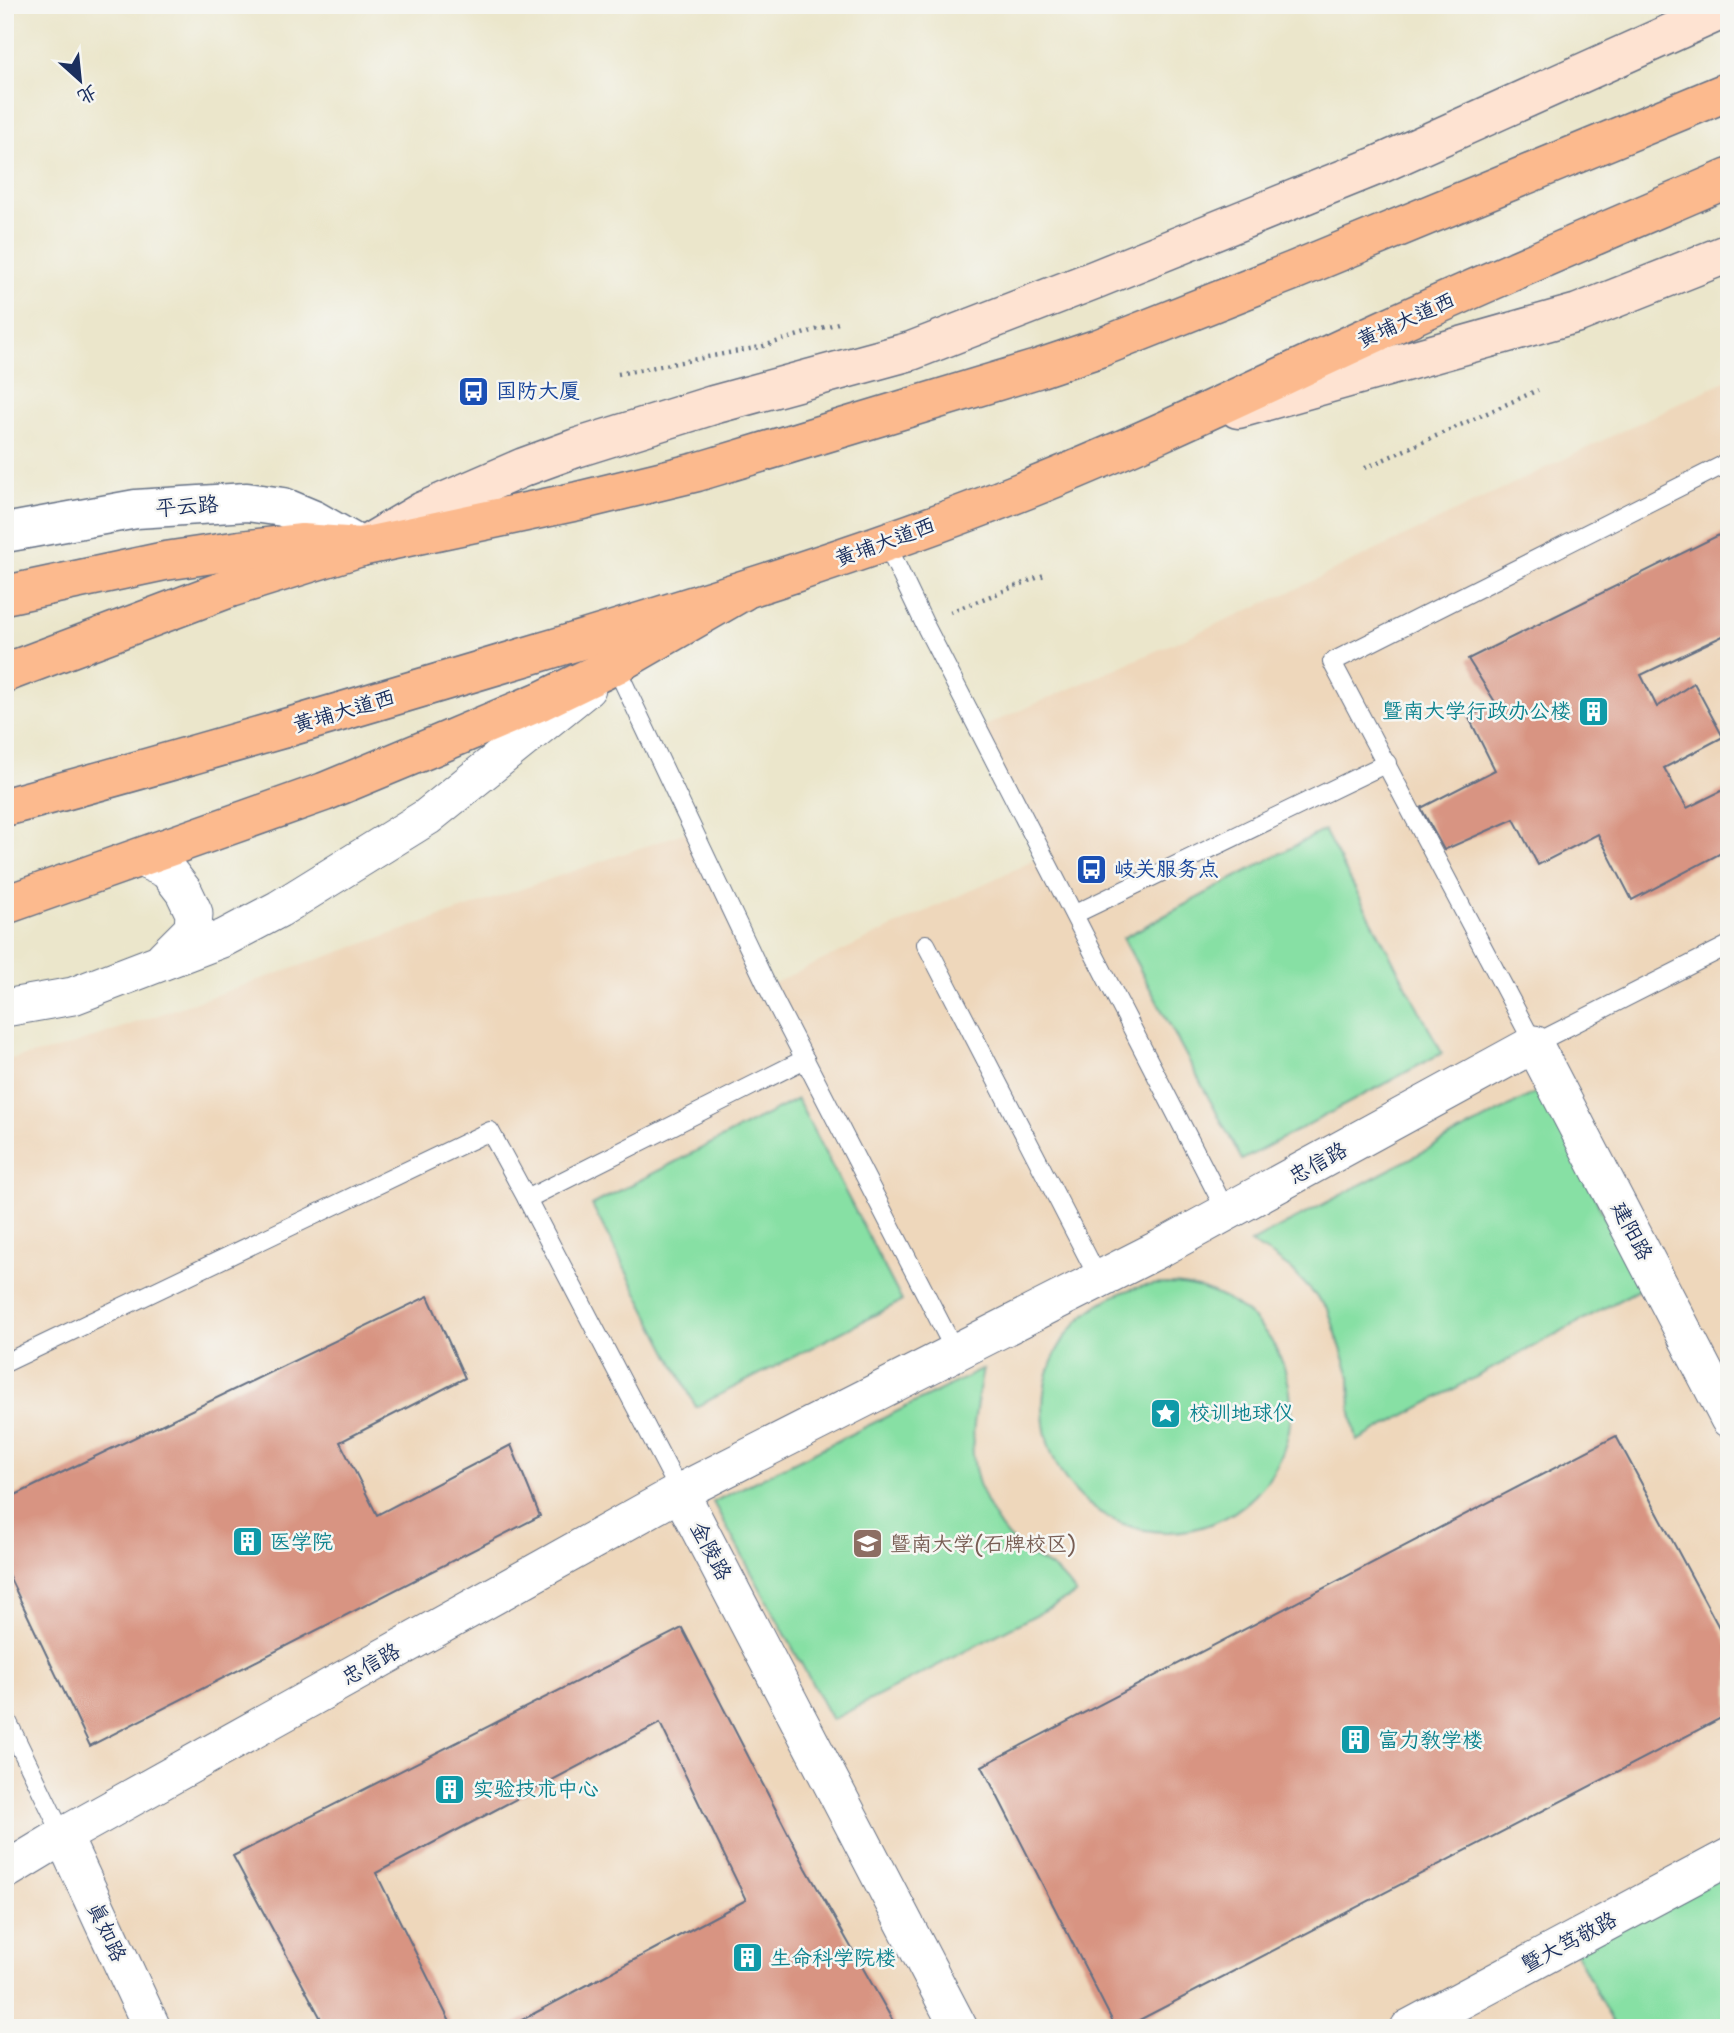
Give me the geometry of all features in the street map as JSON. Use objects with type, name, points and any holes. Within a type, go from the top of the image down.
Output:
[{"type":"main road","points":[[5,595],[140,566],[240,551],[302,543],[361,547],[423,511],[576,448],[713,405],[911,351],[1094,280],[1376,166],[1729,7]]},
{"type":"main road","points":[[5,673],[230,588],[361,547],[578,501],[696,472],[1037,369],[1099,348],[1280,276],[1729,91]]},
{"type":"main road","name":"黄埔大道西","points":[[5,807],[178,759],[743,591],[886,543],[1028,489],[1182,424],[1394,324],[1729,178]]},
{"type":"main road","points":[[1182,424],[1578,313],[1729,253]]},
{"type":"main road","points":[[5,905],[349,782],[541,701],[615,665],[743,591]]},
{"type":"street","name":"平云路","points":[[5,533],[136,509],[247,502],[283,507],[314,520],[361,547]]},
{"type":"street","points":[[5,1008],[73,996],[224,938],[279,908],[427,817],[615,665]]},
{"type":"street","points":[[140,858],[167,870],[184,892],[194,913],[194,929],[161,961]]},
{"type":"street","name":"忠信路","points":[[1100,1279],[1227,1213],[1534,1044]]},
{"type":"street","name":"建阳路","points":[[1534,1044],[1729,1419]]},
{"type":"street","points":[[680,1492],[1100,1279]]},
{"type":"street","name":"忠信路","points":[[5,1871],[62,1836],[680,1492]]},
{"type":"street","name":"金陵路","points":[[680,1492],[959,2028]]},
{"type":"street","name":"真如路","points":[[62,1836],[152,2028]]},
{"type":"street","name":"暨大笃敬路","points":[[1409,2028],[1729,1857]]},
{"type":"lane","points":[[1729,462],[1332,662],[1534,1044],[1729,945]]},
{"type":"lane","points":[[886,543],[926,627],[1227,1213]]},
{"type":"lane","points":[[615,665],[767,986],[956,1353]]},
{"type":"lane","points":[[1075,914],[1387,763]]},
{"type":"lane","points":[[926,944],[1100,1279]]},
{"type":"lane","points":[[527,1199],[805,1059]]},
{"type":"lane","points":[[5,1363],[490,1131],[680,1492]]},
{"type":"lane","points":[[5,1716],[62,1836]]},
{"type":"path","points":[[618,374],[760,347],[838,323]]},
{"type":"path","points":[[1365,468],[1538,390]]},
{"type":"path","points":[[949,612],[1044,575]]},
{"type":"shaded area","name":"暨南大学(石牌校区)","points":[[1729,379],[1729,2028],[5,2028],[5,1060],[60,1049],[689,831],[768,986],[1045,855],[978,729],[1292,591]]},
{"type":"green space","points":[[1324,830],[1442,1053],[1242,1160],[1123,938]]},
{"type":"green space","points":[[1542,1089],[1640,1289],[1357,1441],[1351,1413],[1350,1376],[1328,1309],[1292,1270],[1250,1243]]},
{"type":"green space","points":[[797,1099],[902,1301],[696,1407],[592,1205]]},
{"type":"green space","points":[[1167,1284],[1214,1294],[1236,1305],[1254,1321],[1270,1339],[1281,1361],[1291,1408],[1281,1455],[1270,1477],[1254,1495],[1236,1511],[1214,1522],[1167,1532],[1120,1522],[1098,1511],[1080,1495],[1064,1477],[1053,1455],[1043,1408],[1053,1361],[1064,1339],[1080,1321],[1098,1305],[1120,1294]]},
{"type":"green space","points":[[983,1369],[975,1412],[973,1455],[987,1505],[1001,1527],[1018,1546],[1055,1571],[1076,1594],[832,1720],[713,1502]]},
{"type":"green space","points":[[1729,1857],[1729,2028],[1615,2028],[1570,1941]]},
{"type":"building","name":"暨南大学行政办公楼","points":[[1729,530],[1729,633],[1641,675],[1657,707],[1694,683],[1723,737],[1664,768],[1687,808],[1729,787],[1729,849],[1632,900],[1598,834],[1538,865],[1514,819],[1444,850],[1421,808],[1495,770],[1468,716],[1497,705],[1468,659]]},
{"type":"building","name":"医学院","points":[[428,1296],[465,1378],[340,1442],[377,1515],[511,1445],[540,1516],[90,1746],[5,1568],[5,1500]]},
{"type":"building","name":"富力教学楼","points":[[1616,1436],[1729,1646],[1729,1714],[1124,2028],[1116,2028],[982,1766]]},
{"type":"building","name":"实验技术中心","points":[[682,1628],[806,1868],[897,2028],[507,2028],[746,1900],[660,1723],[376,1873],[453,2028],[326,2028],[233,1856]]},
{"type":"place","name":"国防大厦","points":[[473,391]]},
{"type":"place","name":"暨南大学行政办公楼","points":[[1594,711]]},
{"type":"place","name":"岐关服务点","points":[[1091,869]]},
{"type":"place","name":"校训地球仪","points":[[1166,1413]]},
{"type":"place","name":"医学院","points":[[247,1542]]},
{"type":"place","name":"暨南大学(石牌校区)","points":[[867,1544]]},
{"type":"place","name":"富力教学楼","points":[[1355,1740]]},
{"type":"place","name":"实验技术中心","points":[[450,1789]]},
{"type":"place","name":"生命科学院楼","points":[[747,1958]]}]
